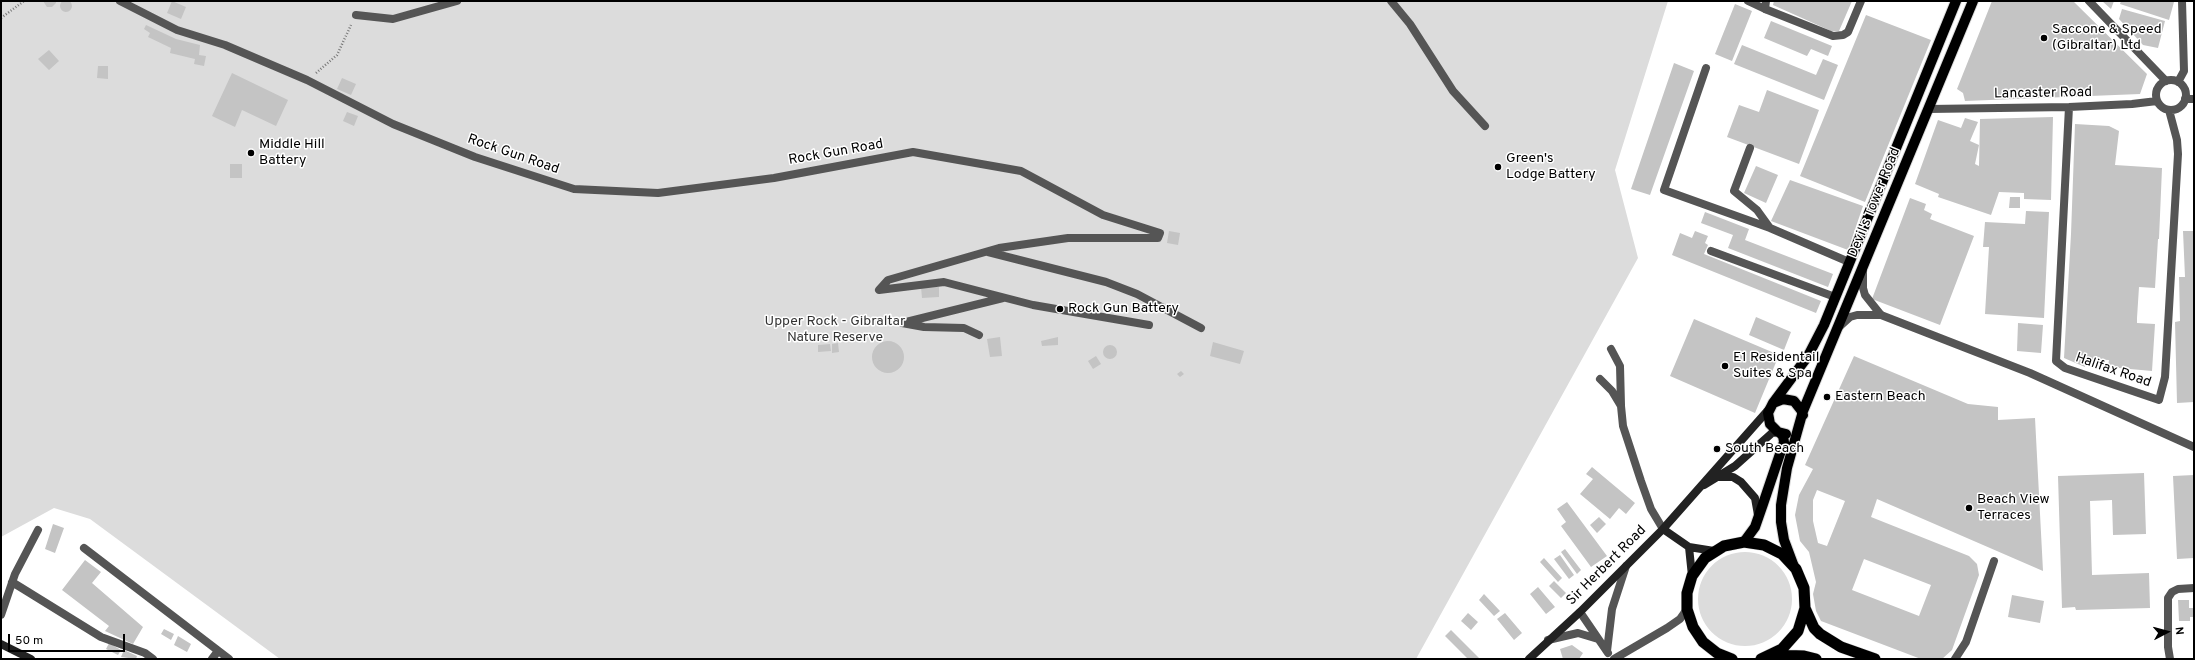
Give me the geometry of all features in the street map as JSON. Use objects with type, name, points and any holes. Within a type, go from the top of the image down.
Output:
[{"type":"highway","points":[[1732,659],[1717,653],[1703,642],[1693,627],[1687,609],[1687,592],[1692,576],[1705,558],[1714,551],[1734,543],[1744,542],[1759,543],[1776,550],[1796,569],[1804,588],[1805,608],[1798,631],[1791,641],[1766,657]]},
{"type":"highway","points":[[1805,608],[1814,628],[1820,634],[1840,646],[1875,659]]},
{"type":"highway","points":[[1766,657],[1804,656],[1816,659]]},
{"type":"main road","name":"Devil's Tower Road","points":[[1772,406],[1808,356],[1835,296],[1956,1]]},
{"type":"main road","name":"Devil's Tower Road","points":[[1803,415],[1974,1]]},
{"type":"main road","points":[[1744,542],[1758,520],[1784,442],[1784,436],[1770,424],[1768,413],[1772,406],[1784,399],[1794,401],[1798,405],[1803,415],[1798,428],[1784,484],[1780,515],[1784,540],[1796,569]]},
{"type":"main road","name":"Sir Herbert Road","points":[[1528,659],[1580,612],[1664,529],[1772,406]]},
{"type":"main road","points":[[1700,488],[1735,466],[1772,433],[1790,433],[1798,428]]},
{"type":"main road","points":[[1716,478],[1733,478],[1750,491],[1758,505],[1758,520]]},
{"type":"main road","points":[[1664,529],[1689,547],[1714,551]]},
{"type":"main road","points":[[1689,547],[1692,576]]},
{"type":"main road","points":[[1,644],[32,659]]},
{"type":"street","name":"Rock Gun Road","points":[[120,1],[177,30],[226,45],[307,80],[393,124],[475,157],[574,189],[658,193],[774,178],[913,152],[1021,171],[1103,215],[1160,233],[1158,238],[1068,238],[999,248],[888,280],[879,290],[944,282],[1003,298]]},
{"type":"street","points":[[356,15],[393,19],[457,1]]},
{"type":"street","points":[[1391,1],[1410,24],[1453,91],[1485,126]]},
{"type":"street","points":[[1748,1],[1766,5],[1834,36],[1843,35],[1849,30],[1862,1]]},
{"type":"street","points":[[2089,1],[2166,81],[2178,82],[2185,89],[2190,99],[2181,106],[2169,110],[2162,107],[2157,101],[2157,91],[2166,81]]},
{"type":"street","points":[[2178,82],[2184,71],[2182,1]]},
{"type":"street","points":[[1706,68],[1664,190],[1770,228],[1849,262]]},
{"type":"street","name":"Lancaster Road","points":[[1929,109],[2069,107],[2157,101]]},
{"type":"street","name":"Halifax Road","points":[[2069,107],[2056,360],[2065,368],[2159,400],[2165,377],[2177,140],[2169,110]]},
{"type":"street","points":[[1750,148],[1734,191],[1757,210],[1770,228]]},
{"type":"street","points":[[1711,250],[1835,296]]},
{"type":"street","points":[[987,252],[1106,282],[1137,294],[1201,328]]},
{"type":"street","points":[[1863,269],[1862,281],[1865,295],[1881,315]]},
{"type":"street","points":[[979,334],[964,328],[924,327],[902,323],[914,318],[1003,298],[1033,305],[1149,325]]},
{"type":"street","points":[[1838,328],[1850,317],[1857,315],[1881,315],[2030,373],[2194,447]]},
{"type":"street","points":[[1612,349],[1620,366],[1621,406],[1624,426],[1651,509],[1664,529]]},
{"type":"street","points":[[1600,379],[1612,391],[1621,406]]},
{"type":"street","points":[[1,615],[12,582],[38,530]]},
{"type":"street","points":[[84,548],[229,659]]},
{"type":"street","points":[[1955,659],[1966,642],[1994,561]]},
{"type":"street","points":[[1607,651],[1612,609],[1626,566]]},
{"type":"street","points":[[12,582],[100,637],[145,653],[153,659]]},
{"type":"street","points":[[2170,659],[2168,647],[2168,598],[2172,592],[2178,589],[2194,588]]},
{"type":"street","points":[[1580,612],[1613,659],[1667,628],[1680,619],[1687,609]]},
{"type":"street","points":[[1548,640],[1578,633],[1598,638]]},
{"type":"street","points":[[212,659],[218,651]]},
{"type":"path","points":[[1,18],[24,1]]},
{"type":"path","points":[[307,80],[337,55],[356,15]]},
{"type":"green space","name":"Upper Rock - Gibraltar Nature Reserve","points":[[1,1],[1668,1],[1615,170],[1638,258],[1416,659],[280,659],[90,519],[54,508],[1,537]]},
{"type":"green space","points":[[1745,552],[1763,556],[1778,566],[1788,581],[1792,599],[1788,617],[1778,632],[1763,642],[1745,646],[1727,642],[1712,632],[1702,617],[1698,599],[1702,581],[1712,566],[1727,556]]},
{"type":"building","points":[[64,0],[68,0],[72,6],[68,12],[64,12],[60,8],[60,4]]},
{"type":"building","points":[[43,1],[56,1],[56,3],[52,7],[47,7]]},
{"type":"building","points":[[172,1],[186,7],[181,19],[167,13]]},
{"type":"building","points":[[1774,1],[1852,1],[1839,31],[1831,31],[1773,5]]},
{"type":"building","name":"Saccone & Speed (Gibraltar) Ltd","points":[[1992,1],[2073,1],[2147,74],[2140,94],[1965,101],[1963,93],[1957,89]]},
{"type":"building","points":[[2102,1],[2114,1],[2111,9]]},
{"type":"building","points":[[2121,1],[2174,2],[2169,20],[2120,4]]},
{"type":"building","points":[[1735,4],[1752,11],[1732,61],[1715,54]]},
{"type":"building","points":[[2122,9],[2165,21],[2158,48],[2143,45],[2119,19]]},
{"type":"building","points":[[1866,15],[1931,40],[1865,202],[1800,176]]},
{"type":"building","points":[[1771,21],[1832,46],[1828,56],[1811,49],[1807,56],[1764,38]]},
{"type":"building","points":[[146,25],[176,39],[200,45],[199,55],[206,56],[204,66],[194,64],[195,59],[170,53],[171,48],[148,37],[150,33],[144,29]]},
{"type":"building","points":[[1742,45],[1816,75],[1823,59],[1838,65],[1824,100],[1734,64]]},
{"type":"building","points":[[49,50],[59,61],[49,70],[38,59]]},
{"type":"building","points":[[1674,63],[1694,71],[1650,195],[1631,189]]},
{"type":"building","points":[[98,66],[108,66],[108,79],[97,78]]},
{"type":"building","points":[[232,73],[288,100],[276,126],[242,110],[235,127],[212,116]]},
{"type":"building","points":[[342,78],[356,84],[351,95],[337,89]]},
{"type":"building","points":[[1767,90],[1819,110],[1799,164],[1727,137],[1739,105],[1759,112]]},
{"type":"building","points":[[347,112],[358,116],[354,126],[343,121]]},
{"type":"building","points":[[2053,117],[2051,200],[2024,199],[2024,193],[1999,192],[1991,215],[1938,197],[1939,194],[1915,184],[1938,120],[1961,128],[1965,118],[1978,122],[1970,141],[1979,145],[1975,164],[1979,166],[1980,119]]},
{"type":"building","points":[[2075,124],[2109,126],[2119,131],[2115,165],[2162,168],[2155,288],[2139,287],[2137,318],[2137,323],[2155,324],[2152,371],[2108,367],[2109,360],[2085,359],[2085,367],[2064,358]]},
{"type":"building","points":[[230,164],[242,164],[242,178],[230,178]]},
{"type":"building","points":[[1756,166],[1778,175],[1766,203],[1744,193]]},
{"type":"building","points":[[1790,180],[1863,206],[1848,250],[1771,221]]},
{"type":"building","points":[[2010,197],[2020,197],[2020,208],[2009,208]]},
{"type":"building","points":[[1910,198],[1926,204],[1924,210],[1932,214],[1930,219],[1974,236],[1940,325],[1872,299]]},
{"type":"building","points":[[2026,211],[2049,212],[2044,318],[1985,314],[1989,247],[1983,247],[1985,222],[2025,224]]},
{"type":"building","points":[[1705,212],[1749,229],[1745,240],[1833,274],[1828,287],[1728,248],[1733,235],[1701,223]]},
{"type":"building","points":[[1169,231],[1180,233],[1178,245],[1167,243]]},
{"type":"building","points":[[1695,231],[1708,236],[1705,243],[1708,245],[1704,254],[1821,301],[1816,313],[1672,255],[1680,233],[1692,238]]},
{"type":"building","points":[[2183,231],[2194,231],[2194,402],[2177,403],[2175,322],[2180,321],[2179,277],[2185,277]]},
{"type":"building","points":[[921,287],[939,287],[939,297],[922,298]]},
{"type":"building","points":[[1756,317],[1791,332],[1784,350],[1749,335]]},
{"type":"building","name":"E1 Residentail Suites & Spa","points":[[1694,319],[1779,355],[1755,413],[1670,376]]},
{"type":"building","points":[[2018,323],[2043,325],[2041,353],[2017,351]]},
{"type":"building","points":[[1000,337],[1002,356],[990,357],[987,339]]},
{"type":"building","points":[[1058,337],[1058,345],[1042,346],[1041,341]]},
{"type":"building","points":[[885,341],[891,341],[901,348],[904,357],[903,363],[897,370],[891,373],[885,373],[875,366],[872,360],[872,354],[879,344]]},
{"type":"building","points":[[1213,342],[1244,351],[1240,364],[1210,356]]},
{"type":"building","points":[[838,343],[839,352],[832,353],[832,344]]},
{"type":"building","points":[[830,344],[831,351],[818,352],[818,345]]},
{"type":"building","points":[[1107,345],[1113,345],[1117,349],[1117,355],[1113,359],[1107,359],[1103,355],[1103,349]]},
{"type":"building","points":[[1096,356],[1101,364],[1093,369],[1088,361]]},
{"type":"building","name":"Beach View Terraces","points":[[1854,356],[1968,404],[1998,407],[1998,420],[2035,418],[2043,571],[1877,499],[1871,517],[1969,556],[1977,564],[1979,575],[1952,650],[1942,659],[1921,659],[1821,621],[1816,611],[1813,594],[1816,582],[1809,552],[1800,541],[1795,515],[1799,495],[1813,469],[1805,465]],"holes":[[[1817,490],[1845,501],[1827,546],[1818,543],[1813,521],[1813,500]],[[1864,559],[1931,585],[1919,616],[1852,590]]]},
{"type":"building","points":[[1181,371],[1184,374],[1180,377],[1177,374]]},
{"type":"building","points":[[1592,467],[1635,503],[1626,514],[1619,508],[1610,519],[1580,494],[1593,479],[1586,474]]},
{"type":"building","points":[[2144,473],[2146,534],[2113,535],[2112,500],[2090,501],[2092,575],[2149,573],[2150,608],[2076,610],[2075,607],[2062,608],[2058,476]]},
{"type":"building","points":[[2194,475],[2194,558],[2177,559],[2173,476]]},
{"type":"building","points":[[1567,502],[1607,556],[1591,567],[1561,526],[1566,522],[1557,509]]},
{"type":"building","points":[[1599,517],[1606,524],[1597,533],[1590,525]]},
{"type":"building","points":[[53,524],[64,528],[55,553],[45,549]]},
{"type":"building","points":[[1565,549],[1581,570],[1577,574],[1561,552]]},
{"type":"building","points":[[1560,555],[1574,575],[1569,579],[1554,559]]},
{"type":"building","points":[[1544,558],[1562,578],[1558,582],[1540,562]]},
{"type":"building","points":[[85,560],[101,572],[92,583],[143,627],[133,644],[105,631],[109,626],[62,590]]},
{"type":"building","points":[[1554,581],[1566,593],[1561,598],[1549,586]]},
{"type":"building","points":[[1538,587],[1555,607],[1546,614],[1530,594]]},
{"type":"building","points":[[1484,594],[1500,611],[1494,616],[1479,600]]},
{"type":"building","points":[[2012,595],[2044,601],[2040,623],[2008,617]]},
{"type":"building","points":[[2178,600],[2189,600],[2189,608],[2194,608],[2194,617],[2190,617],[2190,621],[2179,621]]},
{"type":"building","points":[[1468,613],[1478,622],[1471,630],[1461,621]]},
{"type":"building","points":[[1505,613],[1522,633],[1514,640],[1497,619]]},
{"type":"building","points":[[164,629],[174,634],[171,640],[161,634]]},
{"type":"building","points":[[1451,630],[1480,659],[1468,659],[1445,636]]},
{"type":"building","points":[[178,636],[191,644],[187,652],[174,645]]},
{"type":"building","points":[[109,643],[121,650],[118,655],[106,649]]},
{"type":"building","points":[[1572,645],[1583,653],[1579,659],[1563,659],[1560,649]]},
{"type":"building","points":[[124,650],[137,656],[136,659],[121,657]]},
{"type":"place","name":"Saccone & Speed (Gibraltar) Ltd","points":[[2044,38]]},
{"type":"place","name":"Middle Hill Battery","points":[[251,153]]},
{"type":"place","name":"Green's Lodge Battery","points":[[1498,167]]},
{"type":"place","name":"Rock Gun Battery","points":[[1060,309]]},
{"type":"place","name":"E1 Residentail Suites & Spa","points":[[1725,366]]},
{"type":"place","name":"Eastern Beach","points":[[1827,397]]},
{"type":"place","name":"South Beach","points":[[1717,449]]},
{"type":"place","name":"Beach View Terraces","points":[[1969,508]]}]
